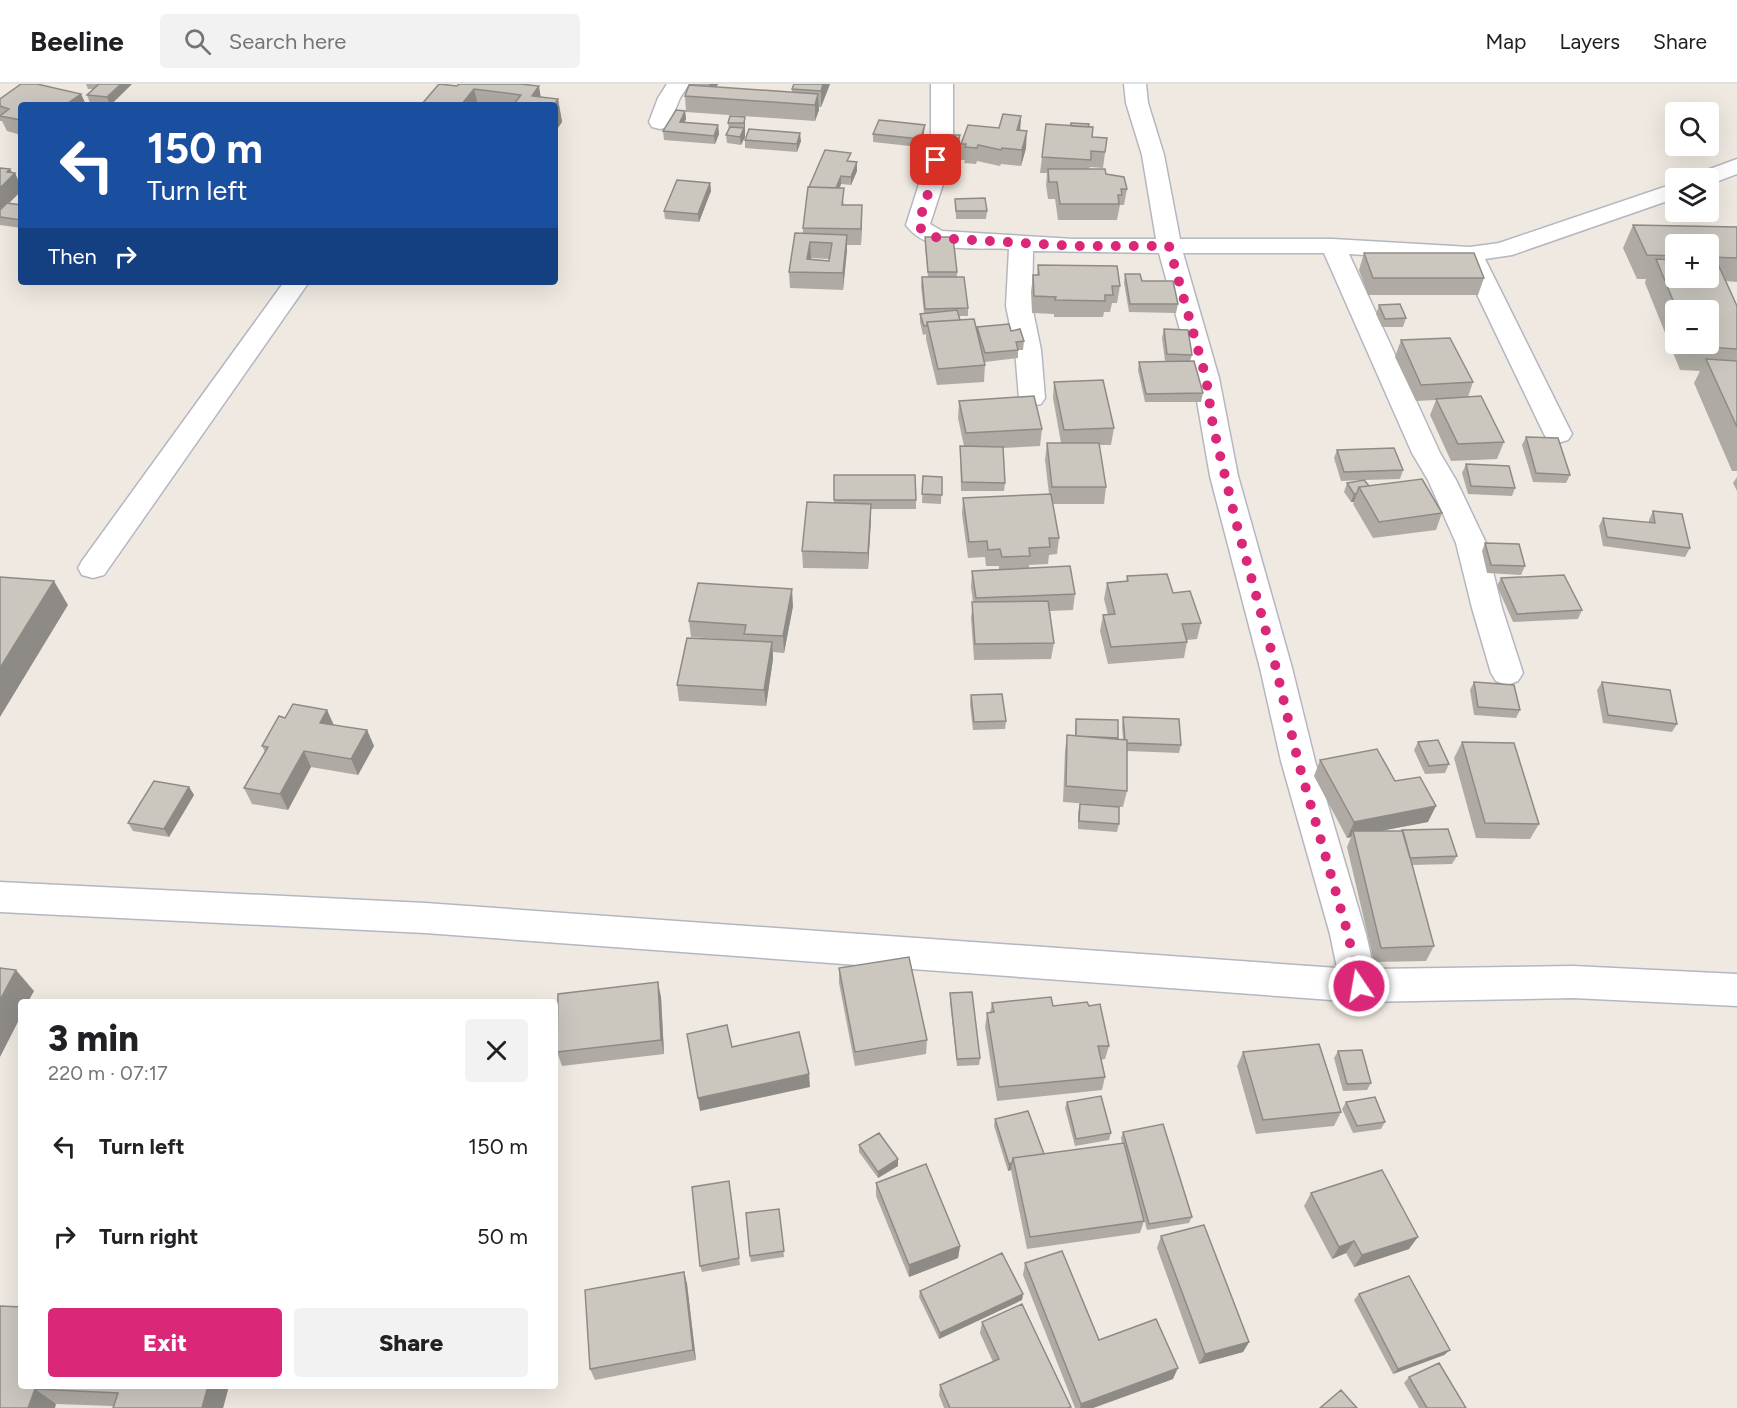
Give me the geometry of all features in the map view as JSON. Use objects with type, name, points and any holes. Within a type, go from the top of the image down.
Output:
[{"type":"street","points":[[660,122],[669,98],[678,84]]},
{"type":"street","points":[[942,84],[942,137],[932,181],[918,225],[924,232],[938,238],[1021,243],[1169,246],[1334,246],[1470,254],[1503,250],[1665,194]]},
{"type":"street","points":[[1135,84],[1137,103],[1153,155],[1169,246],[1206,378],[1213,426],[1233,510],[1276,668],[1298,761],[1348,934],[1359,986]]},
{"type":"street","points":[[1719,173],[1737,166]]},
{"type":"street","points":[[1021,243],[1019,306],[1028,350],[1032,398]]},
{"type":"street","points":[[1334,246],[1426,453],[1442,480],[1471,543],[1507,673]]},
{"type":"street","points":[[1470,254],[1558,434]]},
{"type":"street","points":[[93,568],[295,285]]},
{"type":"street","points":[[0,897],[425,918],[1359,986],[1573,982],[1737,990]]},
{"type":"building","points":[[21,84],[37,84],[81,94],[69,102],[18,102],[18,119],[0,116],[9,109],[0,106],[0,99]]},
{"type":"building","points":[[99,84],[121,84],[107,97],[87,95]]},
{"type":"building","points":[[439,84],[539,86],[532,96],[558,99],[556,102],[515,102],[521,95],[474,89],[463,102],[424,102]]},
{"type":"building","points":[[794,84],[823,84],[821,91],[792,89]]},
{"type":"building","points":[[689,85],[818,94],[815,105],[685,96]]},
{"type":"building","points":[[676,110],[685,111],[680,122],[718,125],[714,136],[663,131]]},
{"type":"building","points":[[1003,114],[1021,116],[1017,130],[1027,131],[1022,150],[1002,148],[1001,150],[978,145],[977,148],[965,147],[966,144],[961,144],[968,125],[999,128]]},
{"type":"building","points":[[730,116],[745,117],[744,123],[728,123]]},
{"type":"building","points":[[879,120],[925,125],[920,139],[873,134]]},
{"type":"building","points":[[1071,123],[1089,124],[1088,127],[1071,126]]},
{"type":"building","points":[[1046,124],[1093,127],[1092,137],[1107,138],[1105,152],[1091,151],[1091,160],[1042,157]]},
{"type":"building","points":[[730,127],[744,128],[740,137],[726,135]]},
{"type":"building","points":[[749,129],[800,133],[797,144],[745,140]]},
{"type":"building","points":[[952,135],[960,135],[957,143],[945,142]]},
{"type":"building","points":[[825,150],[851,153],[847,161],[857,162],[851,177],[841,176],[836,188],[809,187]]},
{"type":"building","points":[[0,168],[10,169],[7,172],[15,173],[0,188]]},
{"type":"building","points":[[1048,169],[1105,169],[1106,174],[1124,177],[1127,189],[1121,189],[1122,195],[1118,195],[1119,204],[1060,204],[1057,182],[1049,182]]},
{"type":"building","points":[[677,180],[710,183],[698,214],[664,211]]},
{"type":"building","points":[[808,187],[844,188],[842,205],[862,205],[861,229],[803,228]]},
{"type":"building","points":[[985,198],[987,211],[956,211],[955,199]]},
{"type":"building","points":[[7,203],[18,205],[18,220],[0,217],[0,210]]},
{"type":"building","points":[[1633,225],[1737,227],[1737,258],[1719,257],[1719,234],[1665,234],[1665,256],[1647,255]]},
{"type":"building","points":[[795,233],[847,235],[843,273],[789,272]],"holes":[[[810,242],[832,243],[829,261],[807,259]]]},
{"type":"building","points":[[925,237],[953,237],[957,272],[928,272]]},
{"type":"building","points":[[1364,253],[1474,253],[1484,278],[1373,278]]},
{"type":"building","points":[[1656,259],[1665,259],[1665,281]]},
{"type":"building","points":[[1038,265],[1117,266],[1120,286],[1112,286],[1113,295],[1105,295],[1105,301],[1055,300],[1056,297],[1034,296],[1033,275],[1039,275]]},
{"type":"building","points":[[1719,266],[1737,306],[1737,349],[1719,348],[1719,300],[1673,300],[1668,288],[1719,288]]},
{"type":"building","points":[[1125,274],[1140,274],[1142,281],[1173,281],[1178,304],[1130,304]]},
{"type":"building","points":[[922,277],[964,277],[968,308],[925,309]]},
{"type":"building","points":[[1400,304],[1406,318],[1385,319],[1379,305]]},
{"type":"building","points":[[957,310],[960,320],[927,322],[927,326],[924,326],[920,314]]},
{"type":"building","points":[[974,319],[985,365],[938,369],[927,322]]},
{"type":"building","points":[[1009,324],[1011,331],[1020,329],[1024,341],[1016,342],[1018,350],[985,353],[977,327]]},
{"type":"building","points":[[1164,329],[1188,330],[1192,355],[1167,354]]},
{"type":"building","points":[[1450,338],[1473,382],[1421,385],[1401,340]]},
{"type":"building","points":[[1706,359],[1737,361],[1737,427]]},
{"type":"building","points":[[1194,361],[1203,393],[1146,394],[1139,362]]},
{"type":"building","points":[[1103,380],[1114,428],[1064,430],[1054,382]]},
{"type":"building","points":[[1034,396],[1042,429],[966,433],[959,401]]},
{"type":"building","points":[[1481,396],[1504,442],[1458,444],[1436,399]]},
{"type":"building","points":[[1526,437],[1558,438],[1570,475],[1536,473]]},
{"type":"building","points":[[1047,443],[1099,443],[1106,487],[1052,487]]},
{"type":"building","points":[[960,446],[1003,447],[1005,483],[962,482]]},
{"type":"building","points":[[1394,448],[1403,470],[1344,472],[1337,450]]},
{"type":"building","points":[[1466,464],[1509,466],[1515,488],[1471,486]]},
{"type":"building","points":[[834,475],[915,475],[916,500],[834,500]]},
{"type":"building","points":[[923,476],[942,477],[942,495],[922,494]]},
{"type":"building","points":[[1422,479],[1442,513],[1379,522],[1359,487]]},
{"type":"building","points":[[1364,480],[1369,486],[1359,487],[1357,493],[1354,494],[1347,483]]},
{"type":"building","points":[[1051,494],[1059,538],[1049,538],[1050,547],[1029,548],[1030,556],[1002,557],[1000,549],[988,550],[987,541],[969,542],[963,498]]},
{"type":"building","points":[[807,502],[871,504],[868,553],[802,551]]},
{"type":"building","points":[[1653,511],[1682,514],[1690,548],[1607,537],[1603,518],[1655,523]]},
{"type":"building","points":[[1485,543],[1519,544],[1525,566],[1491,565]]},
{"type":"building","points":[[1070,566],[1075,594],[976,598],[972,571]]},
{"type":"building","points":[[1167,574],[1173,593],[1190,591],[1201,623],[1182,624],[1187,642],[1111,647],[1103,615],[1115,614],[1107,583],[1128,581],[1127,576]]},
{"type":"building","points":[[1564,575],[1582,610],[1517,614],[1501,578]]},
{"type":"building","points":[[0,577],[54,581],[0,668]]},
{"type":"building","points":[[698,583],[792,589],[783,636],[744,634],[746,625],[689,621]]},
{"type":"building","points":[[1048,601],[1054,643],[975,644],[972,602]]},
{"type":"building","points":[[687,638],[772,642],[764,690],[677,685]]},
{"type":"building","points":[[1474,682],[1514,685],[1520,710],[1478,707]]},
{"type":"building","points":[[1602,682],[1670,690],[1677,724],[1608,715]]},
{"type":"building","points":[[1002,694],[1006,721],[974,722],[971,695]]},
{"type":"building","points":[[293,704],[327,710],[320,723],[367,730],[351,759],[304,751],[280,794],[244,788],[268,747],[262,746],[279,716],[285,718]]},
{"type":"building","points":[[1123,717],[1179,719],[1181,745],[1127,743]]},
{"type":"building","points":[[1076,719],[1118,720],[1118,738],[1076,736]]},
{"type":"building","points":[[1067,735],[1127,740],[1127,791],[1066,786]]},
{"type":"building","points":[[1438,740],[1449,764],[1429,766],[1418,742]]},
{"type":"building","points":[[1462,742],[1514,743],[1539,824],[1485,823]]},
{"type":"building","points":[[1377,749],[1395,781],[1420,777],[1436,806],[1354,822],[1320,760]]},
{"type":"building","points":[[154,781],[189,787],[164,829],[128,823]]},
{"type":"building","points":[[1080,804],[1119,807],[1119,824],[1079,821]]},
{"type":"building","points":[[1448,829],[1457,856],[1410,858],[1402,830]]},
{"type":"building","points":[[1353,831],[1403,831],[1434,946],[1381,948]]},
{"type":"building","points":[[909,957],[927,1040],[855,1052],[839,968]]},
{"type":"building","points":[[0,968],[16,970],[0,1000]]},
{"type":"building","points":[[658,982],[661,1040],[558,1052],[558,994]]},
{"type":"building","points":[[972,992],[980,1058],[957,1059],[950,993]]},
{"type":"building","points":[[1051,997],[1053,1006],[1087,1002],[1089,1006],[1100,1004],[1109,1046],[1098,1046],[1105,1077],[999,1087],[987,1013],[994,1012],[992,1003]]},
{"type":"building","points":[[727,1025],[732,1047],[799,1032],[809,1074],[698,1098],[687,1034]]},
{"type":"building","points":[[1319,1044],[1341,1112],[1263,1120],[1243,1052]]},
{"type":"building","points":[[1362,1050],[1371,1083],[1347,1084],[1338,1051]]},
{"type":"building","points":[[1101,1096],[1111,1133],[1076,1139],[1067,1102]]},
{"type":"building","points":[[1375,1097],[1385,1122],[1357,1126],[1346,1102]]},
{"type":"building","points":[[1028,1111],[1044,1154],[1013,1158],[1012,1163],[1009,1164],[995,1119]]},
{"type":"building","points":[[1163,1124],[1192,1217],[1149,1224],[1123,1132]]},
{"type":"building","points":[[879,1133],[898,1159],[878,1172],[859,1145]]},
{"type":"building","points":[[1124,1143],[1144,1221],[1030,1237],[1013,1158]]},
{"type":"building","points":[[926,1164],[960,1246],[909,1265],[876,1183]]},
{"type":"building","points":[[1382,1170],[1418,1237],[1362,1255],[1354,1241],[1339,1247],[1311,1193]]},
{"type":"building","points":[[729,1181],[739,1258],[700,1266],[692,1187]]},
{"type":"building","points":[[779,1209],[784,1251],[750,1256],[746,1213]]},
{"type":"building","points":[[1204,1225],[1249,1342],[1205,1354],[1161,1236]]},
{"type":"building","points":[[1062,1251],[1099,1340],[1156,1319],[1178,1368],[1081,1404],[1025,1263]]},
{"type":"building","points":[[1002,1253],[1023,1294],[940,1333],[920,1291]]},
{"type":"building","points":[[684,1272],[693,1350],[590,1369],[585,1290]]},
{"type":"building","points":[[1409,1276],[1450,1350],[1398,1369],[1359,1294]]},
{"type":"building","points":[[1022,1304],[1071,1407],[950,1408],[940,1385],[999,1359],[982,1322]]},
{"type":"building","points":[[0,1306],[18,1307],[18,1389],[35,1389],[28,1408],[0,1408]]},
{"type":"building","points":[[1439,1363],[1466,1408],[1427,1408],[1409,1377]]},
{"type":"building","points":[[35,1389],[207,1389],[202,1408],[113,1408],[118,1393]]},
{"type":"building","points":[[1341,1390],[1357,1408],[1320,1408]]},
{"type":"route","points":[[936,160],[918,225],[924,232],[938,238],[1074,246],[1169,246],[1206,378],[1224,476],[1276,668],[1298,761],[1348,934],[1359,986]]}]
